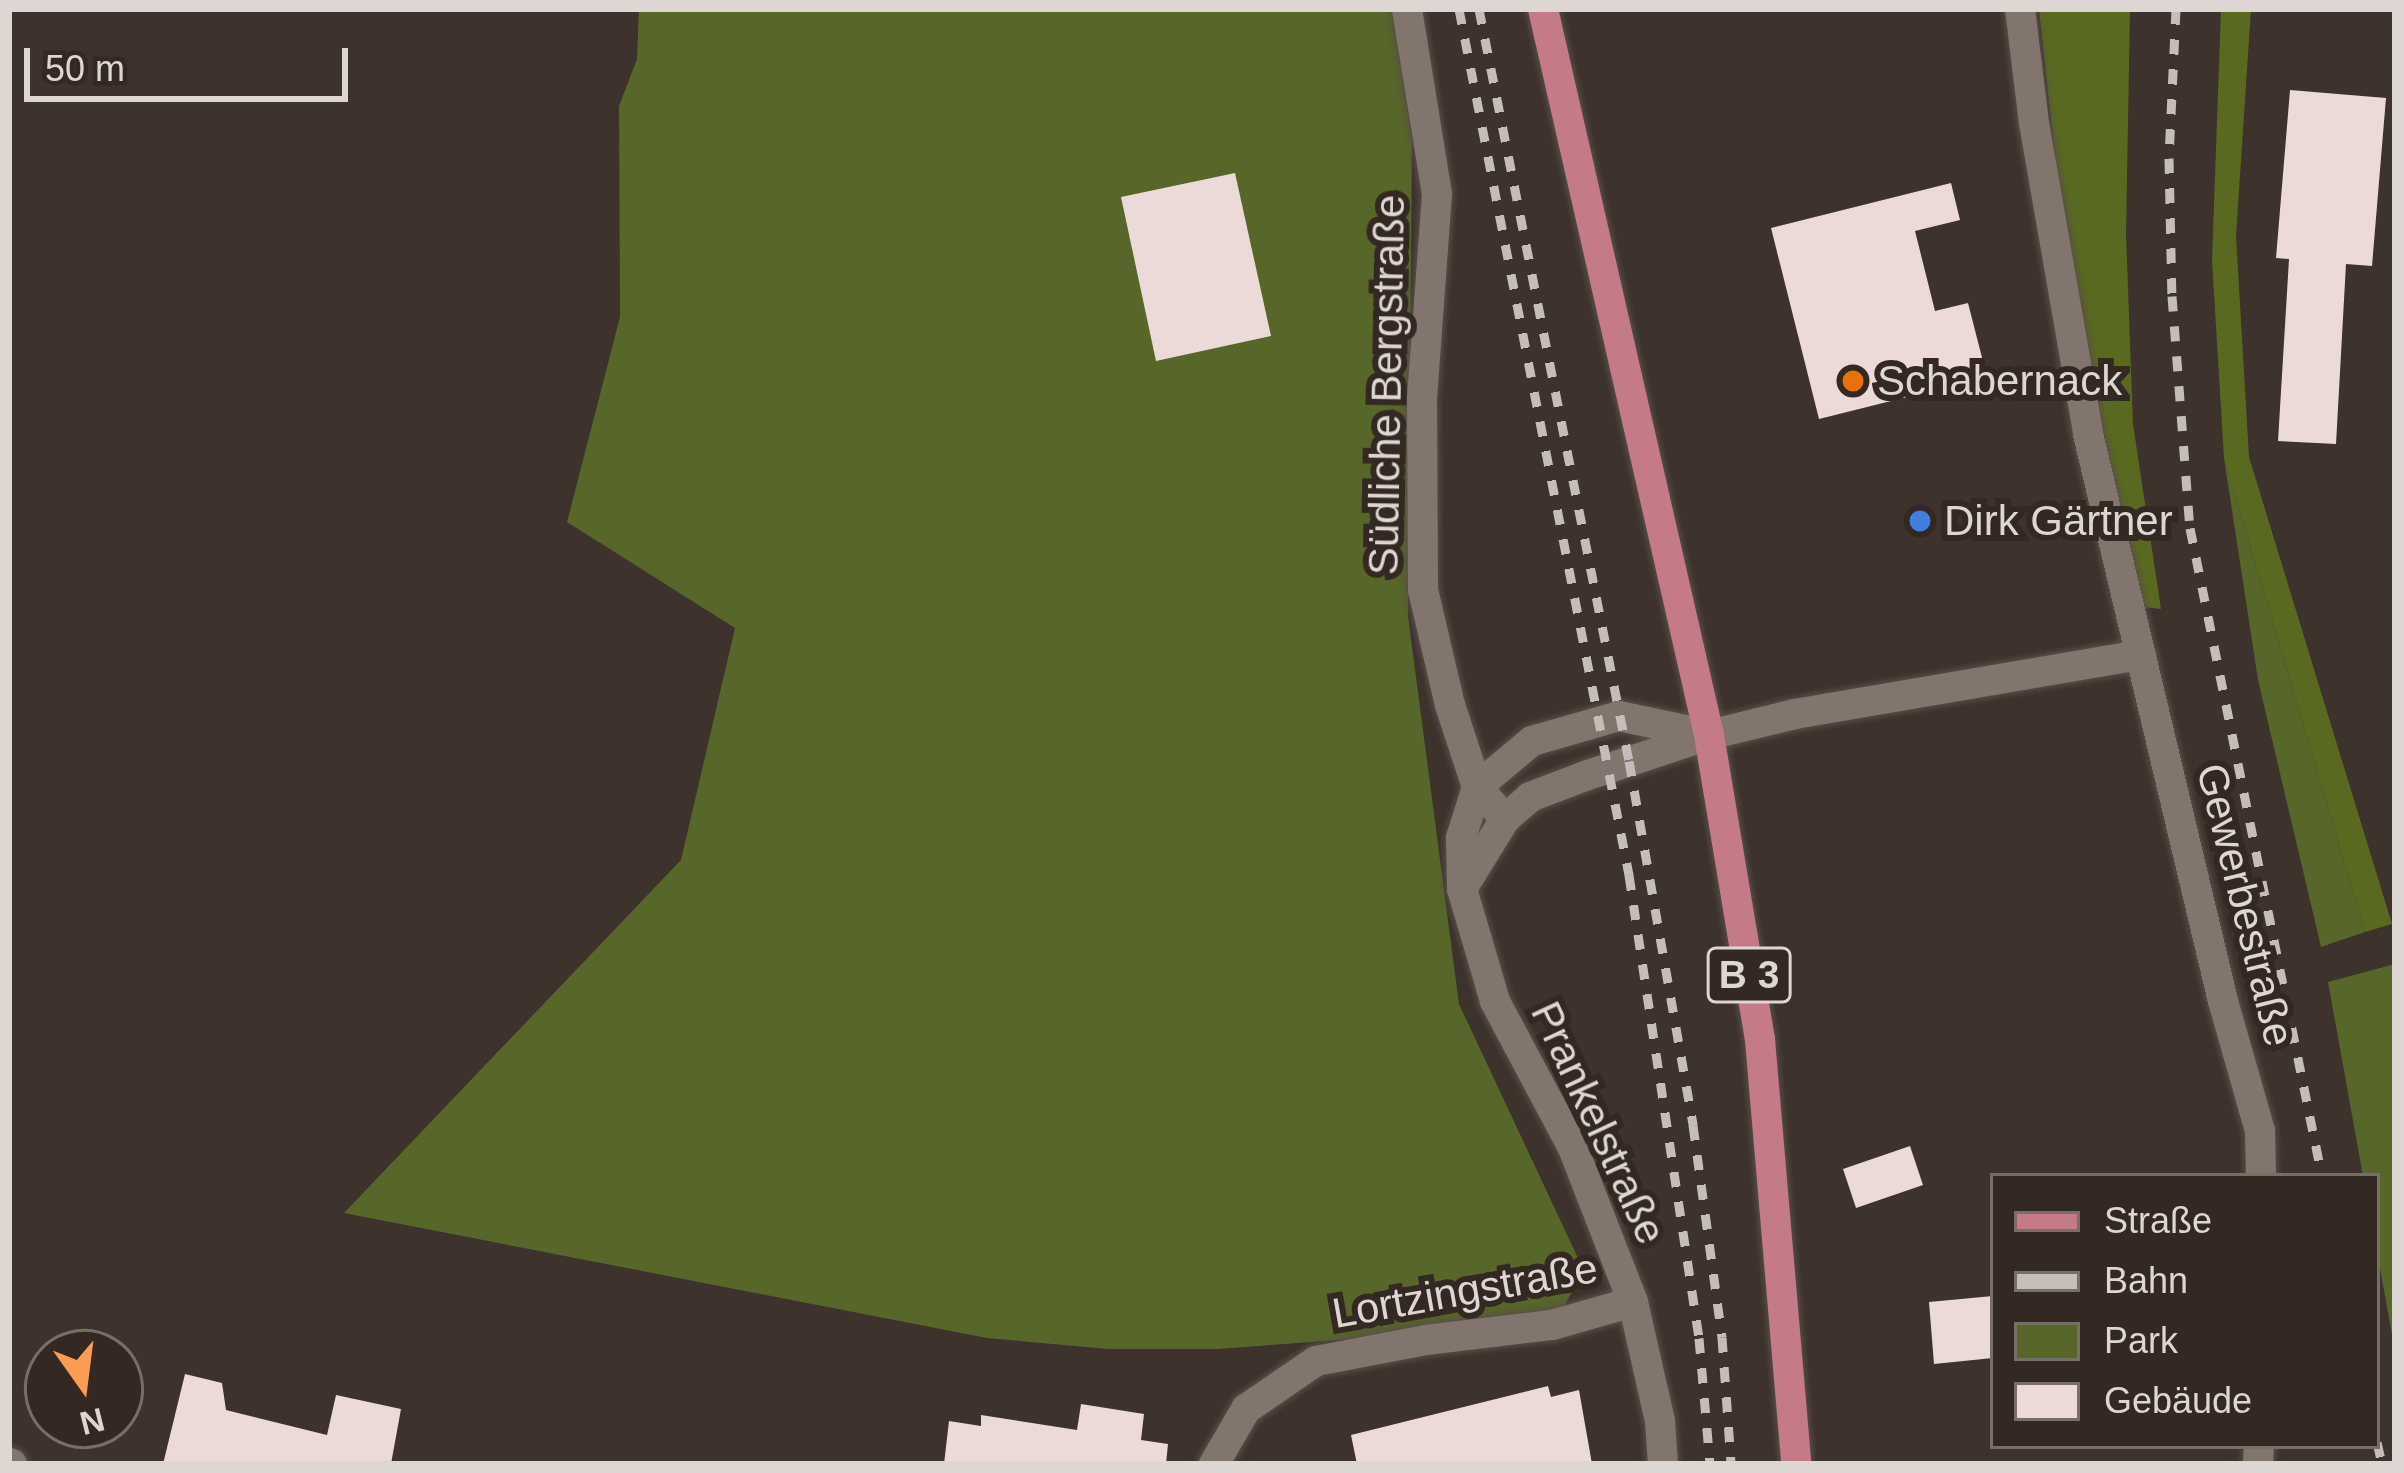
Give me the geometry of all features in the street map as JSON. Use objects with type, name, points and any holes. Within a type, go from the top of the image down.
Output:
[{"type":"main road","name":"B 3","points":[[1543,9],[1709,735],[1760,1040],[1796,1464]]},
{"type":"street","name":"Südliche Bergstraße","points":[[1407,9],[1437,194],[1422,398],[1423,590],[1450,705],[1478,787],[1505,819]]},
{"type":"street","name":"Gewerbestraße","points":[[2020,9],[2033,123],[2088,434],[2222,1000],[2260,1131],[2261,1173]]},
{"type":"street","points":[[1462,889],[1505,819],[1530,796],[1709,735],[1795,714],[2140,655]]},
{"type":"street","points":[[1478,787],[1532,741],[1619,716],[1709,735]]},
{"type":"street","name":"Prankelstraße","points":[[1478,787],[1461,838],[1462,889],[1495,1000],[1573,1148],[1633,1302],[1660,1421],[1663,1464]]},
{"type":"street","name":"Lortzingstraße","points":[[1214,1464],[1246,1409],[1316,1361],[1426,1340],[1552,1325],[1633,1302]]},
{"type":"green space","points":[[639,9],[1393,9],[1412,140],[1408,616],[1459,1004],[1584,1271],[1559,1315],[1381,1337],[1217,1349],[1108,1349],[987,1338],[344,1213],[681,860],[735,628],[567,522],[620,317],[619,106],[637,59]]},
{"type":"green space","points":[[2039,9],[2130,9],[2126,234],[2133,424],[2161,609],[2143,607],[2103,453],[2064,239]]},
{"type":"green space","points":[[2221,9],[2251,9],[2236,236],[2249,457],[2392,924],[2365,932],[2224,458],[2212,261]]},
{"type":"green space","points":[[2224,458],[2365,932],[2321,947],[2258,680]]},
{"type":"green space","points":[[2395,964],[2395,1351],[2380,1268],[2380,1173],[2362,1173],[2328,982]]},
{"type":"building","points":[[2290,90],[2386,98],[2372,266],[2346,264],[2336,444],[2278,441],[2289,259],[2276,258]]},
{"type":"building","points":[[1235,173],[1271,336],[1156,361],[1121,197]]},
{"type":"building","points":[[1951,183],[1960,220],[1915,231],[1935,311],[1968,303],[1987,377],[1819,419],[1771,228]]},
{"type":"building","points":[[1910,1146],[1923,1185],[1856,1208],[1843,1169]]},
{"type":"building","points":[[1990,1296],[1990,1358],[1934,1364],[1929,1302]]},
{"type":"building","points":[[185,1374],[222,1383],[226,1410],[327,1435],[336,1395],[401,1409],[391,1464],[163,1464]]},
{"type":"building","points":[[1548,1386],[1551,1397],[1579,1390],[1592,1464],[1357,1464],[1351,1435]]},
{"type":"building","points":[[1081,1404],[1144,1414],[1141,1440],[1168,1444],[1166,1464],[944,1464],[949,1421],[981,1426],[981,1415],[1077,1430]]},
{"type":"railway","points":[[1459,9],[1629,875],[1699,1338],[1710,1464]]},
{"type":"railway","points":[[1479,9],[1629,761],[1693,1125],[1722,1337],[1731,1464]]},
{"type":"railway","points":[[2176,9],[2169,158],[2172,296],[2190,528],[2321,1173]]},
{"type":"railway","points":[[2379,1449],[2382,1464]]},
{"type":"place","name":"Schabernack","points":[[1853,381]]},
{"type":"place","name":"Dirk Gärtner","points":[[1920,521]]}]
